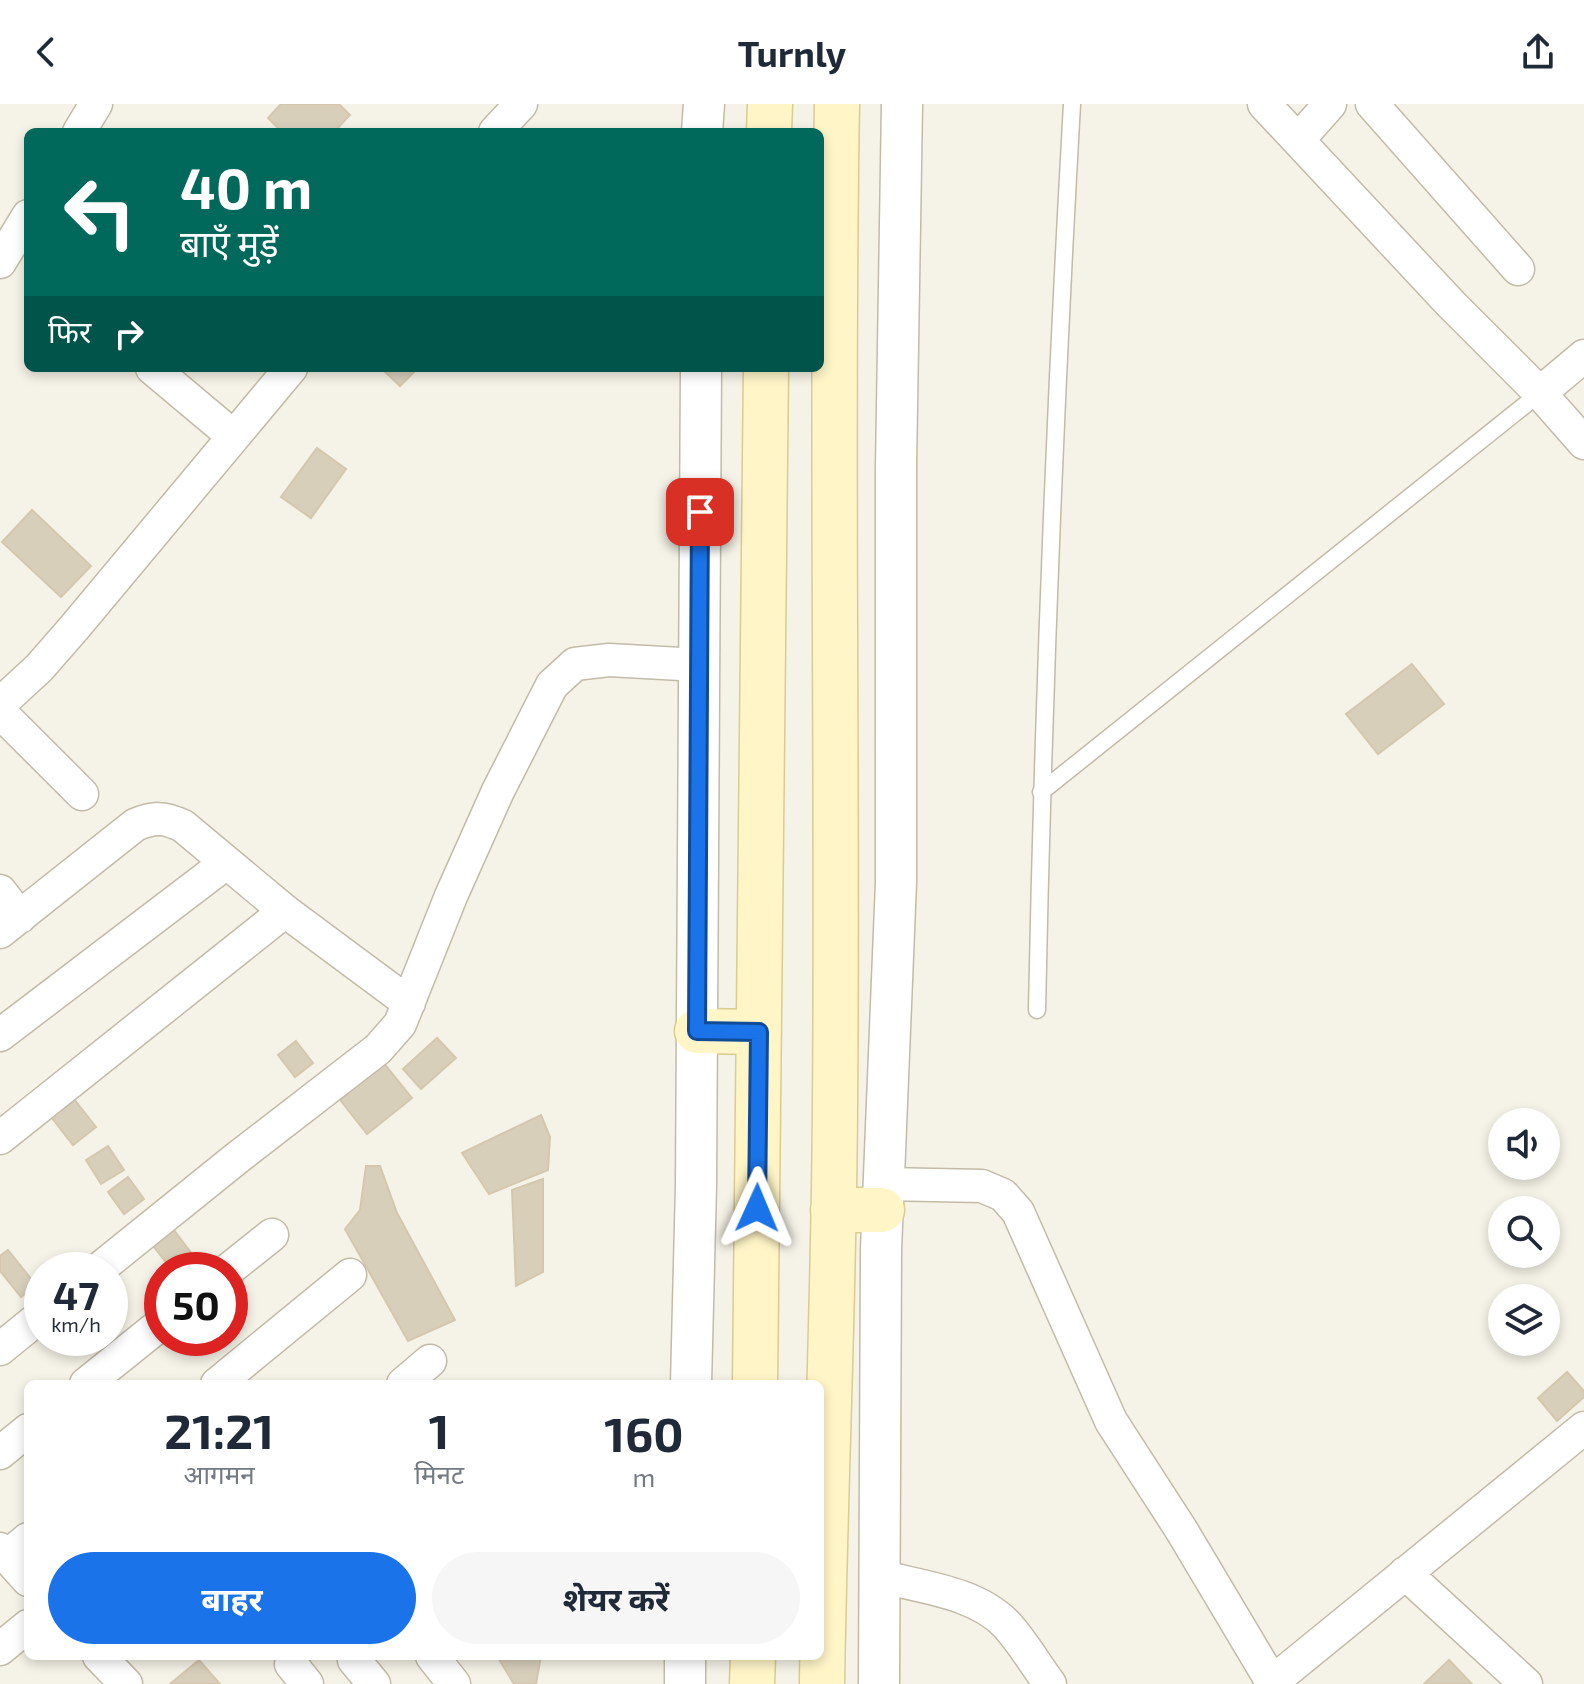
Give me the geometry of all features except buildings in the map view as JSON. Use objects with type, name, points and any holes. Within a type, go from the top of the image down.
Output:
[{"type":"main road","points":[[769,128],[770,104]]},
{"type":"main road","points":[[824,1598],[836,1062],[834,285],[837,104]]},
{"type":"main road","points":[[755,1380],[766,372]]},
{"type":"main road","points":[[697,1031],[759,1032]]},
{"type":"main road","points":[[833,1210],[883,1197]]},
{"type":"main road","points":[[752,1684],[753,1660]]},
{"type":"main road","points":[[822,1684],[823,1660]]},
{"type":"street","points":[[81,128],[96,104]]},
{"type":"street","points":[[499,128],[521,104]]},
{"type":"street","points":[[702,128],[704,104]]},
{"type":"street","points":[[879,1684],[883,1197],[896,882],[896,467],[902,104]]},
{"type":"street","points":[[1264,104],[1584,443]]},
{"type":"street","points":[[1298,140],[1330,104]]},
{"type":"street","points":[[1372,104],[1518,269]]},
{"type":"street","points":[[0,262],[24,223]]},
{"type":"street","points":[[1540,393],[1584,356]]},
{"type":"street","points":[[157,372],[233,436]]},
{"type":"street","points":[[0,704],[39,668],[74,628],[288,372]]},
{"type":"street","points":[[691,1380],[697,1031],[701,372]]},
{"type":"street","points":[[120,1252],[378,1049],[400,1024],[486,817],[552,685],[575,664],[609,660],[699,665]]},
{"type":"street","points":[[0,712],[82,794]]},
{"type":"street","points":[[0,891],[10,924],[135,825],[152,817],[169,819],[183,826],[285,911],[409,1003]]},
{"type":"street","points":[[0,1035],[226,863]]},
{"type":"street","points":[[0,1138],[285,911]]},
{"type":"street","points":[[883,1197],[982,1186],[1003,1195],[1018,1212],[1111,1421],[1182,1531],[1271,1683],[1584,1428]]},
{"type":"street","points":[[248,1254],[272,1235]]},
{"type":"street","points":[[222,1380],[350,1275]]},
{"type":"street","points":[[0,1349],[24,1330]]},
{"type":"street","points":[[91,1380],[144,1337]]},
{"type":"street","points":[[408,1380],[430,1361]]},
{"type":"street","points":[[0,1453],[24,1433]]},
{"type":"street","points":[[11,1548],[24,1572]]},
{"type":"street","points":[[1405,1573],[1526,1684]]},
{"type":"street","points":[[879,1576],[961,1597],[985,1608],[1005,1623],[1050,1684]]},
{"type":"street","points":[[0,1649],[24,1629]]},
{"type":"street","points":[[103,1660],[126,1684]]},
{"type":"street","points":[[435,1660],[454,1684]]},
{"type":"lane","points":[[1037,1010],[1041,792],[1059,335],[1072,104]]},
{"type":"lane","points":[[1041,792],[1540,393]]},
{"type":"route","points":[[700,512],[697,1031],[759,1032],[757,1208]]}]
